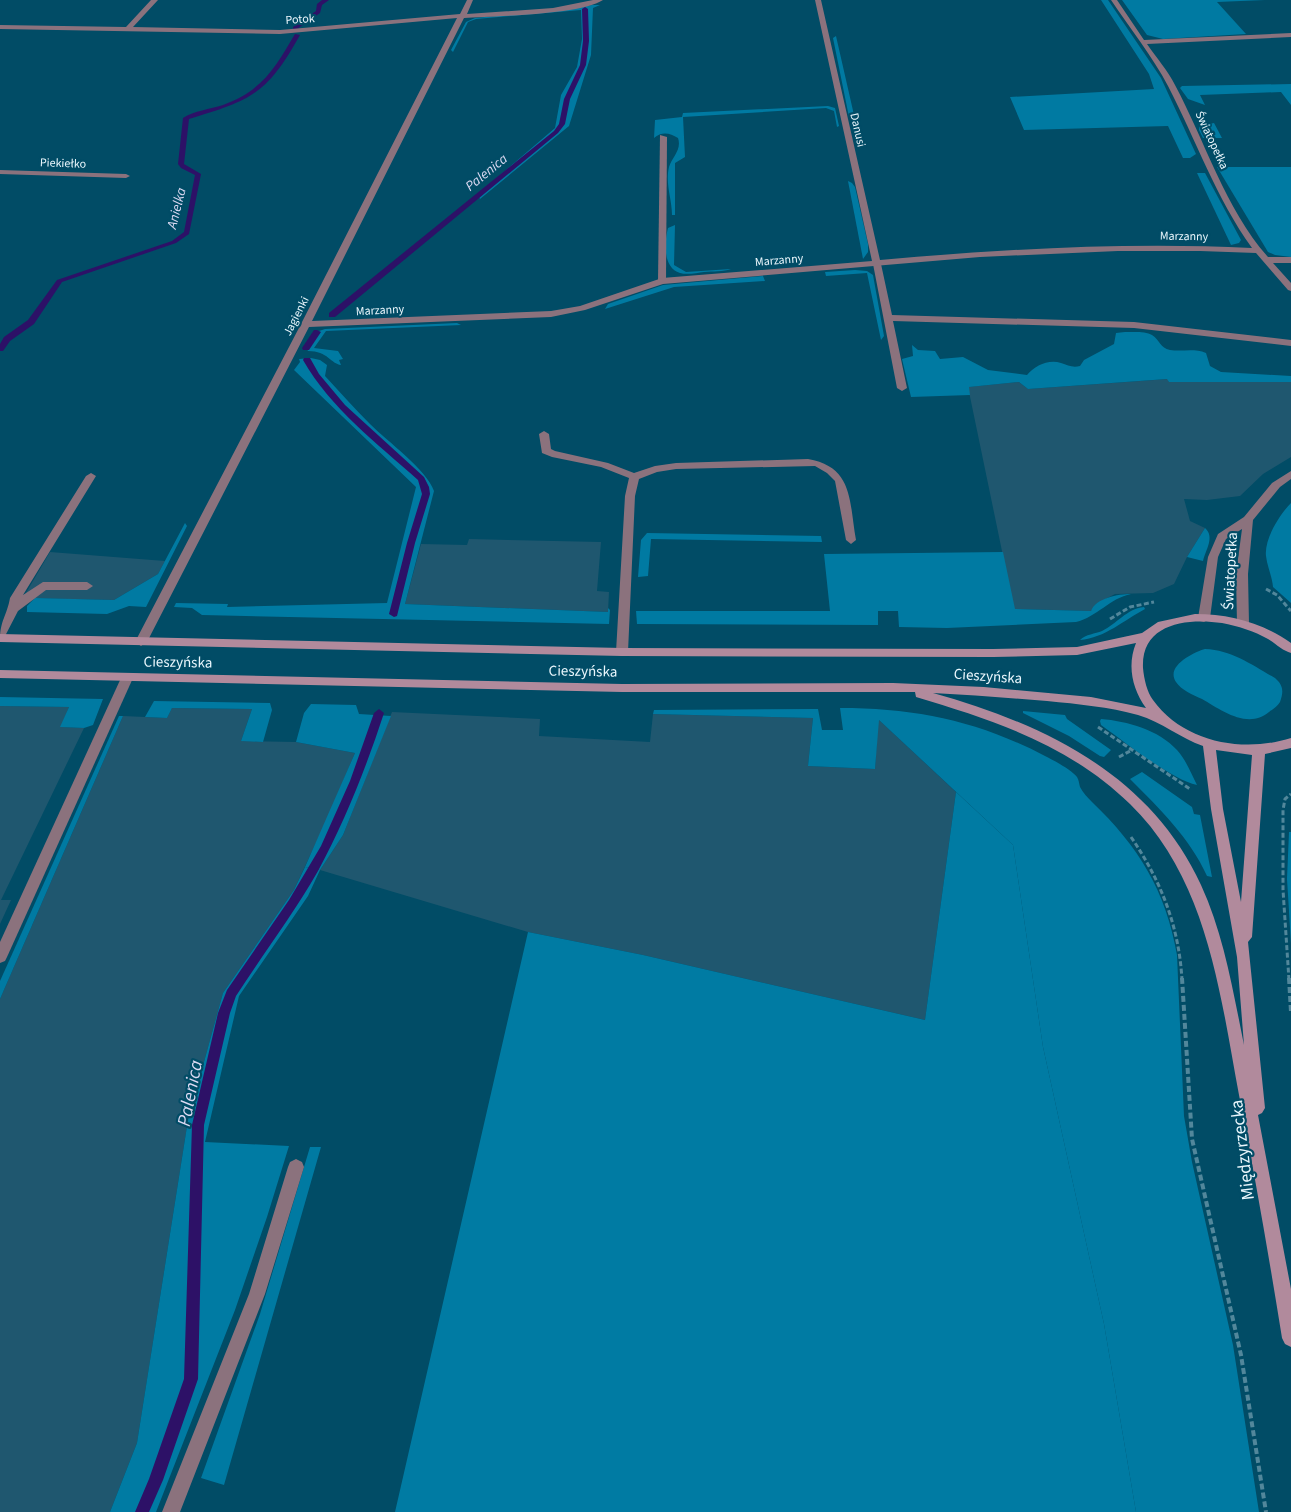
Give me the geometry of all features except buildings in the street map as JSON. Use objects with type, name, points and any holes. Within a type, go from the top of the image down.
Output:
[{"type":"main road","name":"Cieszyńska","points":[[0,637],[141,642],[622,652],[1059,652],[1111,645],[1146,636],[1157,628],[1171,622],[1204,618],[1243,624],[1263,631],[1288,645]]},
{"type":"main road","points":[[1146,636],[1140,650],[1138,678],[1149,704],[1162,718],[1183,733],[1209,744],[1234,750],[1259,751],[1291,743]]},
{"type":"main road","name":"Cieszyńska","points":[[0,674],[622,688],[893,687],[984,691],[1091,701],[1137,710],[1162,718]]},
{"type":"main road","points":[[893,687],[962,704],[1032,730],[1058,744],[1113,782],[1154,823],[1170,843],[1196,890],[1218,960],[1267,1197]]},
{"type":"main road","name":"Międzyrzecka","points":[[1209,744],[1215,796],[1244,957],[1252,1061],[1267,1197],[1291,1338]]},
{"type":"main road","name":"Międzyrzecka","points":[[1244,957],[1259,751]]},
{"type":"street","points":[[128,29],[155,0]]},
{"type":"street","name":"Jagienki","points":[[141,642],[306,324],[470,0]]},
{"type":"street","name":"Potok","points":[[0,27],[280,32],[566,8],[600,0]]},
{"type":"street","name":"Danusi","points":[[818,0],[877,264],[902,388]]},
{"type":"street","name":"Światopełka","points":[[1114,0],[1171,84],[1207,162],[1234,214],[1258,251],[1291,288]]},
{"type":"street","points":[[1144,42],[1291,35]]},
{"type":"street","points":[[662,282],[663,137]]},
{"type":"street","name":"Piekiełko","points":[[0,172],[126,176]]},
{"type":"street","name":"Marzanny","points":[[306,324],[562,313],[662,282],[980,254],[1098,249],[1193,248],[1258,251]]},
{"type":"street","points":[[1265,260],[1291,260]]},
{"type":"street","points":[[888,318],[1134,325],[1291,343]]},
{"type":"street","points":[[544,434],[546,450],[552,454],[597,462],[618,468],[634,477]]},
{"type":"street","points":[[634,477],[654,469],[676,466],[819,463],[835,473],[840,481],[851,540]]},
{"type":"street","name":"Światopełka","points":[[1204,618],[1209,578],[1217,547],[1222,537],[1248,519],[1276,484],[1291,474]]},
{"type":"street","points":[[0,637],[14,608],[16,598],[91,476]]},
{"type":"street","points":[[622,652],[630,496],[634,477]]},
{"type":"street","name":"Światopełka","points":[[1243,624],[1242,574],[1248,519]]},
{"type":"street","points":[[14,608],[44,586],[87,586]]},
{"type":"street","points":[[0,957],[127,678]]},
{"type":"street","points":[[171,1512],[257,1294],[296,1168]]},
{"type":"path","points":[[1091,701],[1092,720],[1097,726],[1195,792],[1215,796]]},
{"type":"path","points":[[1291,794],[1285,799],[1283,810],[1283,890],[1291,1012]]},
{"type":"path","points":[[1130,835],[1158,878],[1171,908],[1177,931],[1181,955],[1192,1139],[1241,1356],[1266,1512]]},
{"type":"shaded area","points":[[1101,0],[1108,0],[1161,78],[1196,154],[1190,158],[1183,158],[1168,126],[1024,130],[1010,97],[1154,89],[1149,74]]},
{"type":"shaded area","points":[[1122,0],[1265,0],[1217,2],[1246,34],[1163,39],[1147,35]]},
{"type":"shaded area","points":[[600,5],[593,8],[591,55],[569,126],[480,199],[478,194],[555,128],[561,95],[577,67],[582,39],[581,10],[476,19],[468,22],[453,52],[451,50],[466,22],[475,18],[561,10]]},
{"type":"shaded area","points":[[836,36],[854,115],[858,118],[849,117],[833,38]]},
{"type":"shaded area","points":[[1291,84],[1291,105],[1281,92],[1200,95],[1205,105],[1188,99],[1180,88],[1182,86]]},
{"type":"shaded area","points":[[828,106],[835,108],[839,126],[837,127],[834,111],[826,108],[683,117],[685,157],[675,163],[675,215],[672,215],[668,173],[670,163],[678,150],[679,142],[678,138],[669,134],[660,134],[654,138],[655,120],[682,117],[683,113]]},
{"type":"shaded area","points":[[1214,123],[1222,138],[1203,138],[1199,126]]},
{"type":"shaded area","points":[[1217,167],[1291,167],[1291,257],[1268,252]]},
{"type":"shaded area","points":[[1197,173],[1205,173],[1241,240],[1239,243],[1231,245]]},
{"type":"shaded area","points":[[848,181],[855,187],[868,244],[868,252],[863,259]]},
{"type":"shaded area","points":[[675,225],[674,265],[686,272],[731,269],[689,274],[674,270],[670,266],[666,254],[666,241],[668,228]]},
{"type":"shaded area","points":[[867,271],[873,275],[884,336],[881,340],[867,273],[826,276],[825,272]]},
{"type":"shaded area","points":[[763,276],[765,281],[674,287],[605,309],[608,304],[663,285]]},
{"type":"shaded area","points":[[457,323],[461,325],[326,331],[314,348],[338,351],[343,359],[339,360],[341,365],[325,355],[308,351],[307,349],[319,331],[325,329]]},
{"type":"shaded area","points":[[1116,333],[1149,334],[1155,337],[1164,348],[1170,350],[1206,353],[1210,366],[1221,372],[1291,376],[1291,382],[1169,382],[1167,379],[1028,389],[1019,382],[969,387],[970,395],[911,397],[902,359],[913,356],[912,345],[918,350],[935,351],[940,359],[963,357],[988,370],[1027,375],[1038,366],[1051,362],[1080,366],[1084,360],[1114,344]]},
{"type":"shaded area","points":[[311,358],[320,360],[327,365],[325,376],[370,424],[415,465],[434,491],[405,604],[608,612],[608,608],[610,610],[609,624],[202,615],[192,608],[174,607],[176,603],[228,604],[227,607],[387,603],[416,487],[294,370],[300,362],[299,359]]},
{"type":"shaded area","points":[[1168,379],[1169,382],[1291,382],[1291,457],[1263,474],[1240,496],[1207,500],[1184,499],[1190,521],[1205,528],[1187,557],[1174,584],[1153,593],[1115,594],[1096,604],[1091,611],[1014,609],[968,387],[1019,382],[1028,389]]},
{"type":"shaded area","points":[[1291,503],[1291,603],[1273,587],[1267,564],[1266,549],[1274,527]]},
{"type":"shaded area","points":[[185,523],[187,526],[146,607],[129,606],[107,614],[27,612],[27,606],[35,598],[114,600],[158,574]]},
{"type":"shaded area","points":[[1205,528],[1210,539],[1203,561],[1187,557]]},
{"type":"shaded area","points":[[647,533],[821,536],[822,542],[651,539],[648,576],[638,577],[641,540]]},
{"type":"shaded area","points":[[469,539],[601,542],[597,591],[609,592],[608,612],[405,604],[421,544],[467,545]]},
{"type":"shaded area","points":[[50,552],[165,561],[158,574],[114,600],[23,598]]},
{"type":"shaded area","points":[[1003,552],[1015,609],[1091,611],[1102,600],[1131,594],[1116,599],[1084,620],[1076,622],[947,628],[899,627],[898,611],[878,611],[878,625],[637,624],[636,611],[830,611],[824,554]]},
{"type":"shaded area","points":[[1144,607],[1145,609],[1106,632],[1089,639],[1080,640],[1085,636],[1102,631],[1132,611]]},
{"type":"shaded area","points":[[1205,649],[1233,655],[1275,678],[1280,683],[1282,689],[1280,702],[1274,709],[1261,717],[1244,719],[1226,713],[1184,690],[1178,685],[1174,676],[1177,665],[1194,653]]},
{"type":"shaded area","points":[[0,697],[103,699],[93,725],[84,728],[60,727],[69,707],[0,706]]},
{"type":"shaded area","points":[[154,701],[270,703],[272,710],[263,742],[241,741],[252,709],[172,708],[167,718],[145,717]]},
{"type":"shaded area","points":[[311,704],[356,705],[359,714],[391,716],[343,835],[320,870],[305,867],[355,753],[296,742],[304,713]]},
{"type":"shaded area","points":[[0,706],[69,707],[61,727],[84,728],[1,900],[11,900],[0,924]]},
{"type":"shaded area","points":[[172,708],[252,709],[241,741],[296,742],[355,753],[294,890],[223,993],[188,1120],[137,1443],[110,1512],[0,1512],[0,999],[123,716],[167,718]]},
{"type":"shaded area","points":[[840,708],[921,714],[971,725],[1020,744],[1067,768],[1075,774],[1084,793],[1109,819],[1137,853],[1158,890],[1166,910],[1177,955],[1184,1116],[1192,1162],[1233,1345],[1259,1512],[1136,1512],[1104,1324],[1043,1047],[1013,845],[879,720],[875,769],[808,766],[813,718],[653,714],[654,710],[818,709],[822,730],[843,730]]},
{"type":"shaded area","points":[[1023,711],[1065,715],[1067,719],[1111,750],[1104,757],[1100,756],[1069,736],[1023,713]]},
{"type":"shaded area","points":[[392,712],[540,719],[539,736],[650,742],[653,714],[813,718],[808,766],[875,769],[878,719],[956,792],[925,1020],[643,955],[528,932],[320,870],[343,835]]},
{"type":"shaded area","points":[[119,716],[123,716],[0,999],[0,981]]},
{"type":"shaded area","points":[[1101,719],[1132,724],[1152,732],[1170,743],[1180,754],[1197,785],[1161,768],[1101,725]]},
{"type":"shaded area","points":[[1142,772],[1192,807],[1194,814],[1200,815],[1212,877],[1207,876],[1192,849],[1173,824],[1130,779]]},
{"type":"shaded area","points":[[956,792],[1013,845],[1043,1047],[1104,1324],[1136,1512],[395,1512],[528,932],[643,955],[925,1020]]},
{"type":"shaded area","points":[[1289,832],[1291,832],[1291,944],[1287,879]]},
{"type":"shaded area","points":[[305,867],[320,870],[308,896],[239,996],[205,1142],[289,1146],[235,1310],[156,1512],[110,1512],[137,1443],[188,1120],[223,993],[294,890]]},
{"type":"shaded area","points":[[310,1147],[321,1147],[224,1485],[201,1478],[260,1314]]},
{"type":"waterway","name":"Anielka","points":[[295,28],[318,12],[320,4],[326,0]]},
{"type":"waterway","name":"Palenica","points":[[332,315],[556,132],[562,124],[567,99],[583,65],[586,41],[585,9]]},
{"type":"waterway","name":"Anielka","points":[[0,349],[7,339],[31,322],[59,281],[174,242],[187,233],[198,174],[183,167],[181,164],[186,118],[226,106],[253,92],[265,83],[275,71],[297,35]]},
{"type":"waterway","name":"Palenica","points":[[306,348],[317,332]]},
{"type":"waterway","name":"Palenica","points":[[307,360],[327,391],[375,438],[421,479],[425,487],[426,494],[411,543],[394,614]]},
{"type":"waterway","name":"Palenica","points":[[142,1512],[156,1480],[191,1379],[198,1125],[224,1013],[231,994],[293,903],[325,848],[346,804],[364,759],[379,713]]}]
